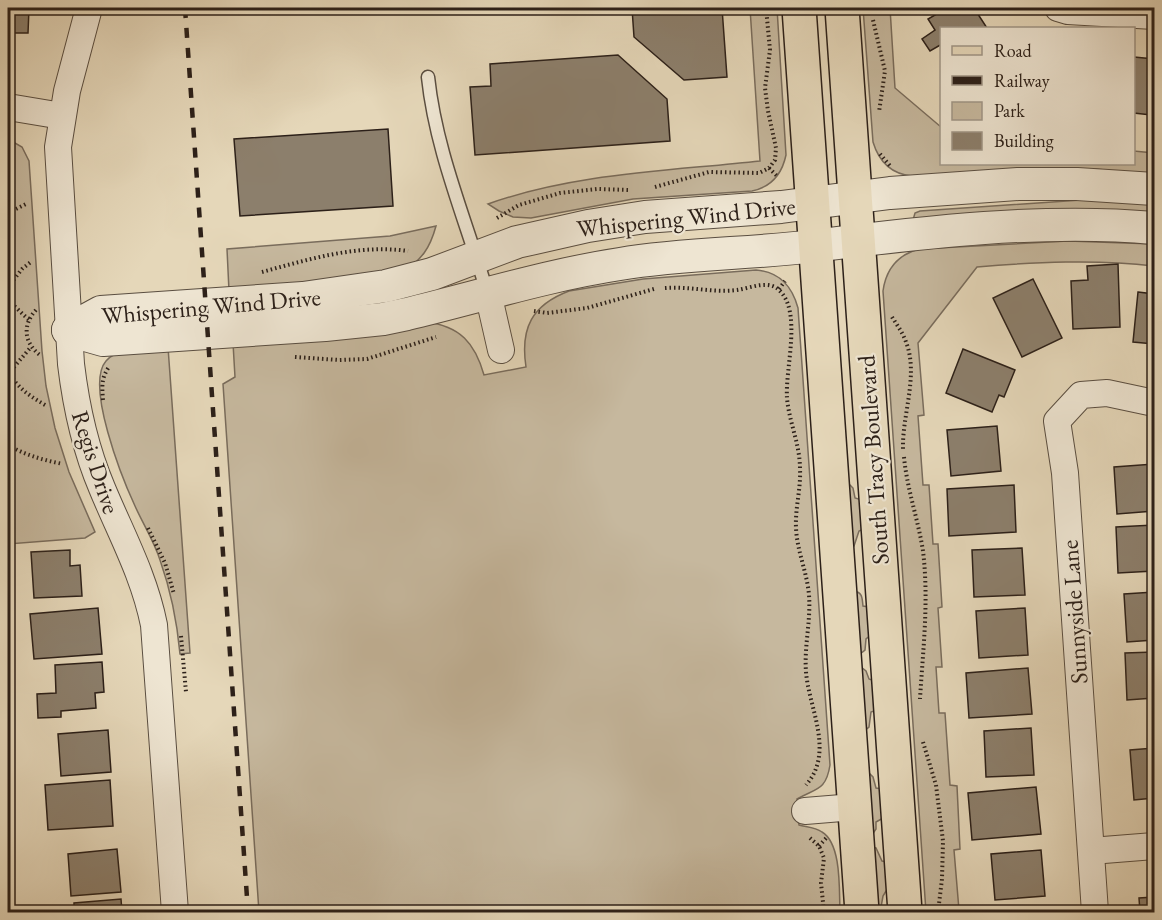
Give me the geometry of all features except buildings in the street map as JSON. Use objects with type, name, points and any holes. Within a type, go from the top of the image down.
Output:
[{"type":"main road","name":"South Tracy Boulevard","points":[[799,8],[862,912]]},
{"type":"main road","name":"South Tracy Boulevard","points":[[857,11],[855,197],[905,912]]},
{"type":"street","name":"Regis Drive","points":[[89,8],[62,117],[58,147],[68,330],[75,400],[81,426],[100,485],[140,573],[154,625],[176,912]]},
{"type":"street","points":[[1058,8],[1068,11],[1155,16]]},
{"type":"street","points":[[8,107],[62,117]]},
{"type":"street","name":"Whispering Wind Drive","points":[[68,330],[100,312],[303,298],[386,286],[432,274],[494,249],[539,236],[612,221],[812,203],[890,193],[1029,184],[1077,184],[1155,189]]},
{"type":"street","name":"Whispering Wind Drive","points":[[68,330],[103,340],[325,325],[383,319],[622,263],[815,246],[858,240],[1064,225],[1155,228]]},
{"type":"street","points":[[488,293],[501,350]]},
{"type":"street","name":"Sunnyside Lane","points":[[1095,912],[1065,473],[1057,422],[1081,395],[1107,393],[1155,403]]},
{"type":"street","points":[[805,811],[854,807]]},
{"type":"street","points":[[1091,851],[1155,846]]},
{"type":"lane","points":[[428,77],[431,106],[441,150],[488,293]]},
{"type":"path","points":[[652,188],[697,174],[721,171],[753,174],[769,168],[775,160],[776,154],[765,88],[770,50],[766,8]]},
{"type":"path","points":[[857,11],[885,71],[882,100],[877,117]]},
{"type":"path","points":[[877,149],[886,162],[898,170]]},
{"type":"path","points":[[769,168],[777,176]]},
{"type":"path","points":[[505,214],[519,205],[560,193],[597,189],[635,191]]},
{"type":"path","points":[[8,213],[28,203]]},
{"type":"path","points":[[253,273],[315,257],[353,251],[385,249],[412,252]]},
{"type":"path","points":[[8,287],[22,269],[32,261]]},
{"type":"path","points":[[778,289],[785,281]]},
{"type":"path","points":[[537,310],[547,313],[587,308],[658,288],[720,291],[766,285],[778,289],[787,302],[790,322],[787,397],[800,467],[796,529],[810,606],[806,670],[819,743],[818,768],[806,785]]},
{"type":"path","points":[[8,300],[29,320]]},
{"type":"path","points":[[36,310],[29,320],[26,332],[31,347],[39,355]]},
{"type":"path","points":[[889,310],[906,342],[910,356],[910,383],[903,447],[924,570],[926,628],[920,705]]},
{"type":"path","points":[[31,347],[8,374],[17,386],[47,406]]},
{"type":"path","points":[[8,445],[18,452],[41,460],[63,464]]},
{"type":"path","points":[[922,736],[936,785],[943,841],[938,912]]},
{"type":"path","points":[[813,776],[818,781]]},
{"type":"path","points":[[819,846],[828,836]]},
{"type":"path","points":[[810,838],[819,846],[824,858],[821,883],[824,912]]},
{"type":"green space","points":[[750,8],[777,8],[786,155],[782,168],[770,183],[752,191],[633,199],[531,218],[513,217],[488,204],[589,179],[760,161]]},
{"type":"green space","points":[[863,8],[890,8],[895,88],[940,126],[940,165],[1135,165],[1135,151],[1154,153],[1154,175],[1095,169],[1049,169],[912,176],[898,173],[887,166],[873,142]]},
{"type":"green space","points":[[8,139],[22,147],[29,161],[46,386],[55,428],[69,472],[95,532],[85,538],[8,544]]},
{"type":"green space","points":[[1154,195],[1154,220],[913,220],[915,213],[920,211]]},
{"type":"green space","points":[[436,226],[424,253],[402,272],[229,291],[227,249],[390,236]]},
{"type":"green space","points":[[1068,241],[1154,244],[1154,266],[1110,262],[1066,262],[977,267],[918,343],[924,415],[918,416],[923,485],[929,485],[933,544],[938,544],[942,607],[938,608],[942,667],[936,667],[939,713],[945,713],[950,785],[957,786],[960,849],[954,850],[959,910],[926,912],[883,291],[887,276],[894,264],[905,255],[919,249]]},
{"type":"green space","points":[[756,270],[772,274],[784,282],[792,293],[798,308],[830,765],[823,784],[797,799],[799,825],[822,832],[833,847],[838,869],[840,912],[259,912],[223,384],[235,377],[233,343],[426,322],[448,327],[464,338],[476,354],[484,375],[526,367],[525,341],[531,320],[546,303],[569,291],[643,279]]},
{"type":"green space","points":[[168,347],[190,653],[180,654],[173,606],[164,572],[155,546],[129,493],[115,454],[100,390],[101,373],[106,361],[112,356],[135,349]]},
{"type":"green space","points":[[847,485],[853,488],[855,498],[862,500],[864,529],[859,531],[854,546],[850,546]]},
{"type":"green space","points":[[853,591],[860,594],[863,606],[870,607],[872,634],[866,639],[865,650],[860,654]]},
{"type":"green space","points":[[861,667],[866,671],[869,679],[875,681],[877,710],[871,712],[869,727],[863,732]]},
{"type":"green space","points":[[869,773],[873,777],[876,788],[883,789],[885,817],[876,822],[876,829],[872,835]]},
{"type":"green space","points":[[871,847],[876,848],[882,861],[888,862],[890,891],[886,891],[883,896],[881,907],[875,908]]},
{"type":"railway","points":[[185,8],[248,912]]}]
